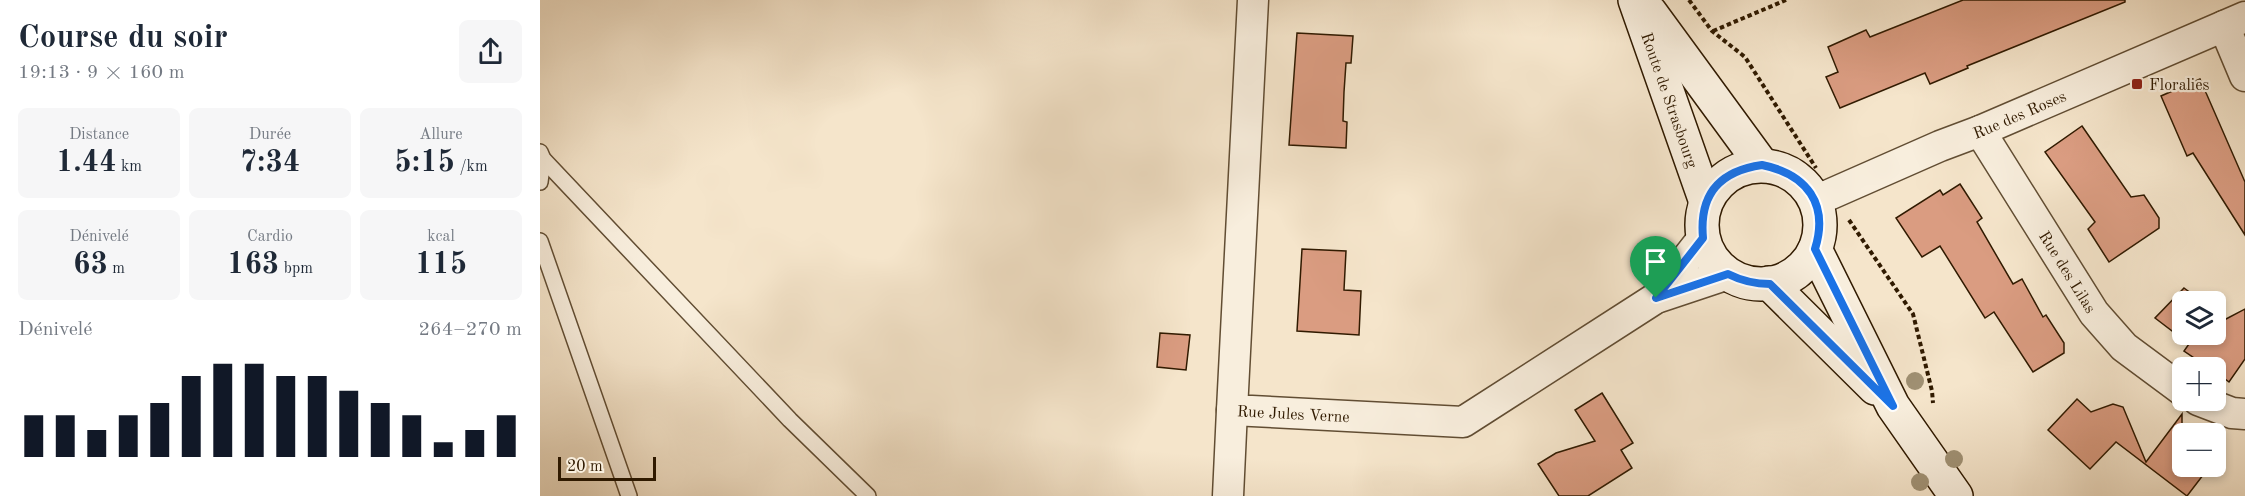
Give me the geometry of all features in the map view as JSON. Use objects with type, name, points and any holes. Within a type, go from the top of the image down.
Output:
[{"type":"main road","name":"Route de Strasbourg","points":[[1635,0],[1706,202]]},
{"type":"main road","name":"Route de Strasbourg","points":[[1641,0],[1762,165]]},
{"type":"main road","points":[[1762,165],[1780,168],[1824,197],[1815,249],[1804,265],[1788,277],[1770,284],[1741,281],[1717,265],[1708,252],[1703,238],[1701,220],[1706,202],[1715,187],[1728,175],[1745,167],[1762,165]]},
{"type":"main road","points":[[1815,249],[1893,406],[1956,496]]},
{"type":"main road","points":[[1770,284],[1893,406]]},
{"type":"street","name":"Rue Jules Verne","points":[[1253,0],[1232,410],[1463,422],[1656,298],[1728,274]]},
{"type":"street","name":"Rue des Roses","points":[[1824,197],[2234,22],[2245,76]]},
{"type":"street","name":"Rue des Lilas","points":[[1980,131],[2094,313],[2124,347],[2172,383]]},
{"type":"street","name":"Rue Jules Verne","points":[[1656,298],[1703,238]]},
{"type":"street","points":[[1228,496],[1232,410]]},
{"type":"street","points":[[2226,411],[2245,414]]},
{"type":"lane","points":[[540,182],[542,155]]},
{"type":"lane","points":[[542,155],[790,420],[868,496]]},
{"type":"lane","points":[[540,241],[629,496]]},
{"type":"path","points":[[1689,0],[1712,31],[1745,57],[1824,197],[1913,314],[1932,391],[1933,412]]},
{"type":"path","points":[[1712,31],[1776,2],[1786,0]]},
{"type":"building","points":[[1963,0],[2125,0],[2125,2],[1967,66],[1968,68],[1930,84],[1925,73],[1840,108],[1826,77],[1838,72],[1828,47],[1866,30],[1870,37]]},
{"type":"building","points":[[1297,33],[1353,36],[1351,63],[1346,63],[1344,92],[1343,121],[1347,122],[1346,148],[1289,145]]},
{"type":"building","points":[[2200,79],[2245,182],[2245,235],[2193,153],[2187,156],[2161,96]]},
{"type":"building","points":[[2082,126],[2131,197],[2144,195],[2159,218],[2159,228],[2109,262],[2088,229],[2095,222],[2045,152]]},
{"type":"building","points":[[1960,184],[1982,218],[1977,222],[2013,284],[2022,279],[2043,317],[2046,315],[2064,343],[2064,353],[2033,372],[1994,312],[1985,318],[1940,246],[1922,257],[1896,218],[1940,190],[1943,195]]},
{"type":"building","points":[[1302,249],[1346,251],[1344,290],[1361,291],[1359,335],[1297,331]]},
{"type":"building","points":[[2172,300],[2172,331],[2155,318]]},
{"type":"building","points":[[2245,309],[2245,359],[2229,382],[2226,380],[2226,357],[2193,357],[2184,351],[2188,345],[2226,345],[2226,319]]},
{"type":"building","points":[[1160,333],[1190,335],[1186,370],[1157,367]]},
{"type":"building","points":[[1602,393],[1633,443],[1621,450],[1632,468],[1588,496],[1559,496],[1538,464],[1556,453],[1595,441],[1575,410]]},
{"type":"building","points":[[2077,399],[2091,412],[2113,404],[2123,407],[2146,462],[2172,427],[2172,477],[2202,477],[2187,496],[2116,442],[2090,469],[2048,430]]},
{"type":"building","points":[[2182,414],[2182,423],[2175,423]]},
{"type":"place","name":"Floralies","points":[[2137,84]]},
{"type":"route","points":[[1762,165],[1780,168],[1796,177],[1809,189],[1815,201],[1820,220],[1815,249],[1893,406],[1770,284],[1741,281],[1728,274],[1656,298],[1703,238],[1701,220],[1706,202],[1715,187],[1728,175],[1745,167],[1762,165]]}]
